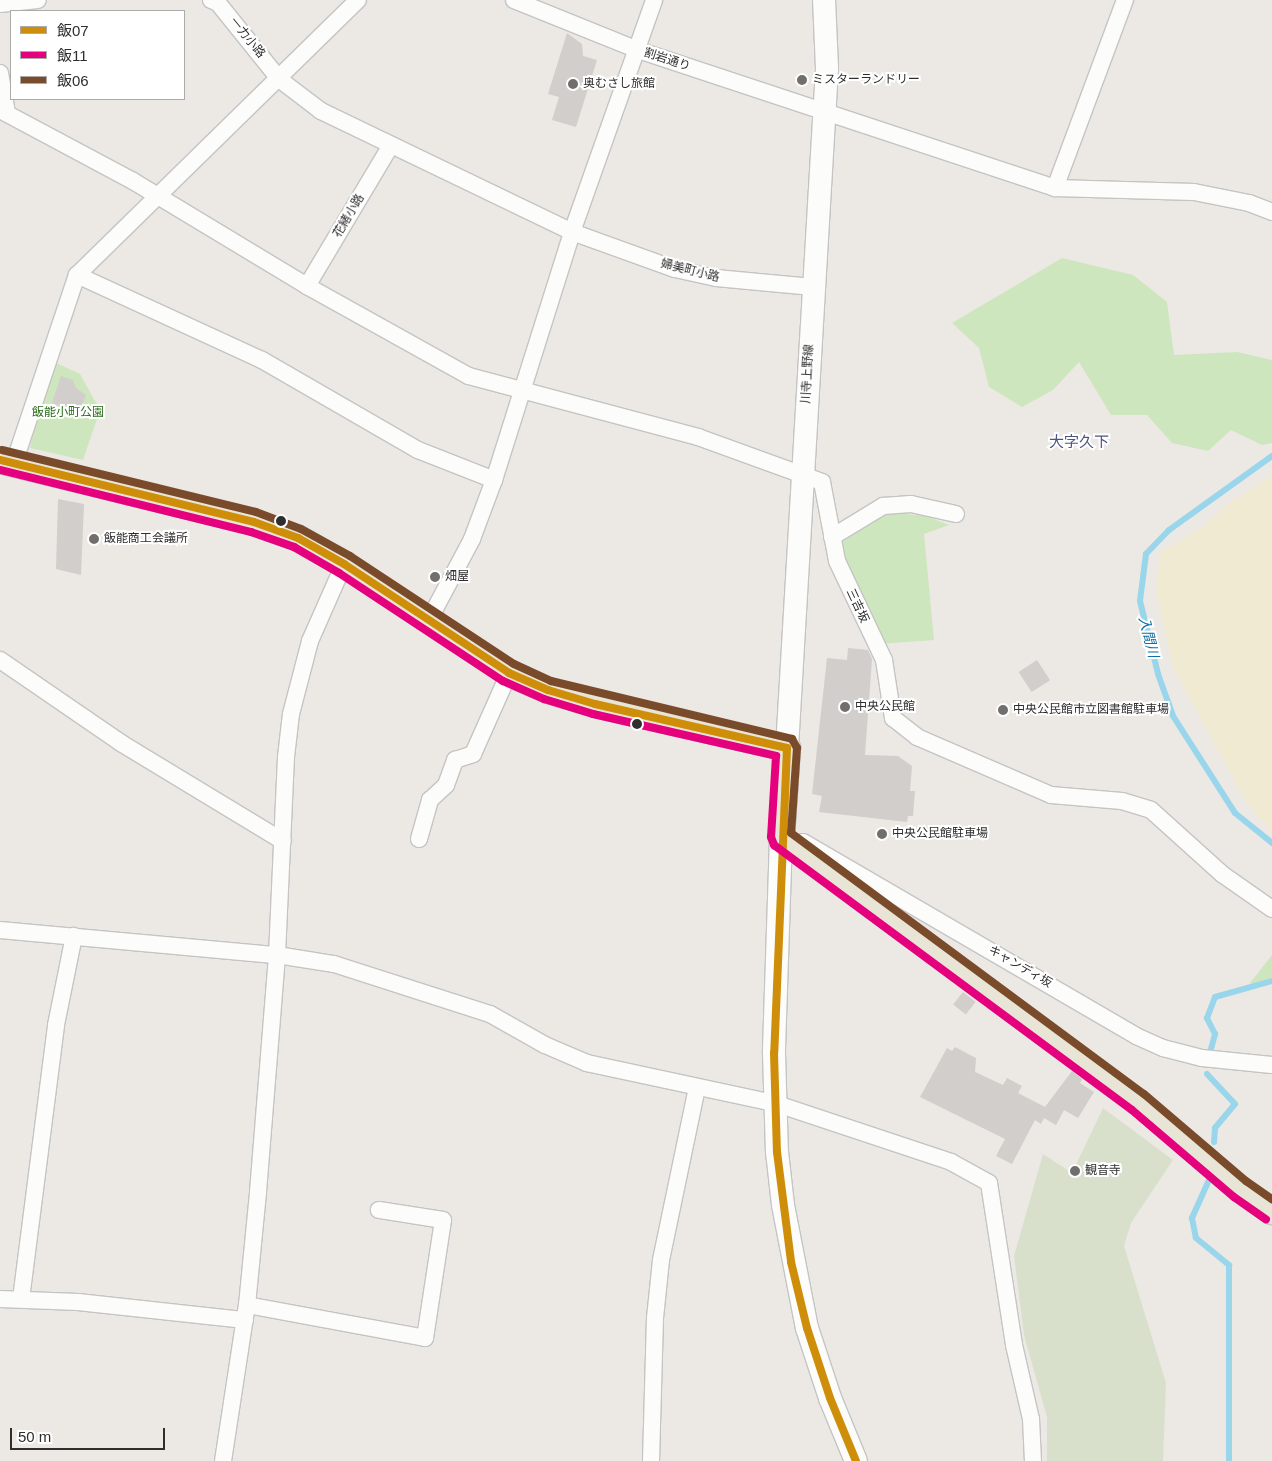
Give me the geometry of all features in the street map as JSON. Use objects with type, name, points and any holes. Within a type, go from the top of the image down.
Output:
[{"type":"main road","points":[[7,462],[254,522],[298,538],[344,564],[509,673],[548,690],[595,704],[787,748],[781,834],[1138,1102],[1240,1189],[1272,1211]]},
{"type":"street","points":[[0,4],[38,0]]},
{"type":"street","name":"一力小路","points":[[211,0],[218,3],[279,79],[321,111],[391,145]]},
{"type":"street","points":[[7,462],[76,275],[358,0]]},
{"type":"street","name":"割岩通り","points":[[514,0],[638,50],[824,111],[924,147],[1055,188],[1194,192],[1249,203],[1272,212]]},
{"type":"street","points":[[429,620],[472,539],[494,480],[524,393],[572,232],[638,50],[654,0]]},
{"type":"street","name":"川寺上野線","points":[[787,748],[827,68],[824,0]]},
{"type":"street","points":[[1055,188],[1119,2]]},
{"type":"street","points":[[0,73],[4,112],[134,181],[307,286],[470,376],[524,393],[698,437],[802,476]]},
{"type":"street","name":"婦美町小路","points":[[391,145],[572,232],[675,270],[716,278],[813,287]]},
{"type":"street","name":"花緒小路","points":[[307,286],[391,145]]},
{"type":"street","points":[[76,275],[262,360],[418,450],[494,480]]},
{"type":"street","name":"三吉坂","points":[[802,476],[822,482],[837,561],[853,599],[884,660],[893,718],[917,737],[1051,795],[1122,801],[1151,810],[1222,874],[1272,908]]},
{"type":"street","points":[[832,537],[883,506],[911,504],[956,514]]},
{"type":"street","points":[[223,1461],[246,1312],[277,955],[291,714],[310,641],[344,564]]},
{"type":"street","points":[[0,660],[121,743],[283,841]]},
{"type":"street","points":[[419,839],[430,800],[446,785],[455,760],[473,754],[509,673]]},
{"type":"street","points":[[781,834],[774,1103],[783,1205],[802,1307],[830,1398],[856,1461]]},
{"type":"street","name":"キャンディ坂","points":[[781,834],[1136,1036],[1163,1048],[1202,1058],[1272,1065]]},
{"type":"street","points":[[0,930],[277,955],[334,964],[382,978],[409,991],[490,1014],[545,1045],[587,1064],[774,1103],[951,1162],[989,1183],[1014,1345],[1031,1419],[1033,1461]]},
{"type":"street","points":[[21,1299],[56,1025],[74,936]]},
{"type":"street","points":[[651,1461],[655,1318],[660,1260],[697,1088]]},
{"type":"street","points":[[0,1299],[246,1312],[425,1338],[443,1220],[378,1210]]},
{"type":"green space","points":[[1062,258],[1133,275],[1167,302],[1174,355],[1237,352],[1272,360],[1272,443],[1262,445],[1231,430],[1208,451],[1172,443],[1147,415],[1111,415],[1079,362],[1053,390],[1022,407],[989,387],[979,348],[952,323]]},
{"type":"green space","name":"飯能小町公園","points":[[54,362],[80,374],[100,410],[83,460],[30,448],[39,405]]},
{"type":"green space","points":[[884,512],[926,516],[949,525],[924,534],[934,640],[879,644],[840,556],[839,544]]},
{"type":"green space","points":[[1272,955],[1272,983],[1260,987],[1250,983]]},
{"type":"green space","points":[[1103,1108],[1173,1160],[1131,1223],[1124,1246],[1166,1383],[1163,1461],[1047,1461],[1047,1417],[1024,1335],[1014,1256],[1043,1154],[1072,1173]]},
{"type":"sand","points":[[1272,476],[1272,833],[1245,800],[1173,668],[1156,593],[1160,553],[1201,528],[1235,499]]},
{"type":"building","points":[[567,33],[582,44],[583,56],[597,60],[576,127],[552,120],[559,97],[548,94]]},
{"type":"building","points":[[61,376],[73,380],[76,388],[86,395],[81,408],[69,404],[68,409],[52,403]]},
{"type":"building","points":[[58,499],[84,504],[81,575],[56,569]]},
{"type":"building","name":"中央公民館","points":[[848,648],[868,650],[872,659],[865,755],[898,756],[912,766],[910,791],[915,791],[913,816],[908,816],[907,822],[819,812],[822,796],[812,794],[827,658],[847,660]]},
{"type":"building","points":[[1037,660],[1050,680],[1032,692],[1019,672]]},
{"type":"building","points":[[963,992],[976,1002],[966,1014],[953,1005]]},
{"type":"building","points":[[955,1047],[976,1058],[975,1072],[1003,1085],[1007,1078],[1022,1086],[1018,1093],[1045,1107],[1072,1071],[1082,1079],[1080,1083],[1094,1092],[1078,1118],[1064,1110],[1056,1125],[1044,1118],[1041,1124],[1035,1120],[1012,1164],[996,1156],[1005,1139],[920,1097],[947,1048],[952,1051]]},
{"type":"waterway","name":"入間川","points":[[1272,456],[1169,530],[1146,554],[1140,601],[1158,674],[1173,716],[1235,813],[1272,843]]},
{"type":"waterway","points":[[1211,1049],[1215,1034],[1207,1018],[1215,997],[1272,981]]},
{"type":"waterway","points":[[1207,1074],[1235,1104],[1215,1128],[1214,1142]]},
{"type":"waterway","points":[[1209,1180],[1192,1218],[1196,1238],[1229,1265],[1229,1461]]},
{"type":"transit line","name":"飯06","points":[[2,450],[256,512],[301,529],[350,556],[514,664],[551,681],[792,739],[797,748],[791,833],[1144,1094],[1246,1181],[1272,1199]]},
{"type":"transit line","name":"飯07","points":[[0,460],[254,522],[298,538],[344,564],[509,673],[548,690],[595,704],[787,748],[774,1053],[777,1152],[791,1262],[807,1328],[830,1398],[856,1461]]},
{"type":"transit line","name":"飯11","points":[[0,470],[251,532],[294,547],[339,573],[503,681],[544,699],[593,714],[776,756],[771,837],[774,845],[1132,1110],[1234,1197],[1266,1219]]},
{"type":"place","name":"ミスターランドリー","points":[[802,80]]},
{"type":"place","name":"奥むさし旅館","points":[[573,84]]},
{"type":"place","name":"飯能商工会議所","points":[[94,539]]},
{"type":"place","name":"畑屋","points":[[435,577]]},
{"type":"place","name":"中央公民館","points":[[845,707]]},
{"type":"place","name":"中央公民館市立図書館駐車場","points":[[1003,710]]},
{"type":"place","name":"中央公民館駐車場","points":[[882,834]]},
{"type":"place","name":"観音寺","points":[[1075,1171]]},
{"type":"district","name":"大字久下","points":[[1079,442]]}]
